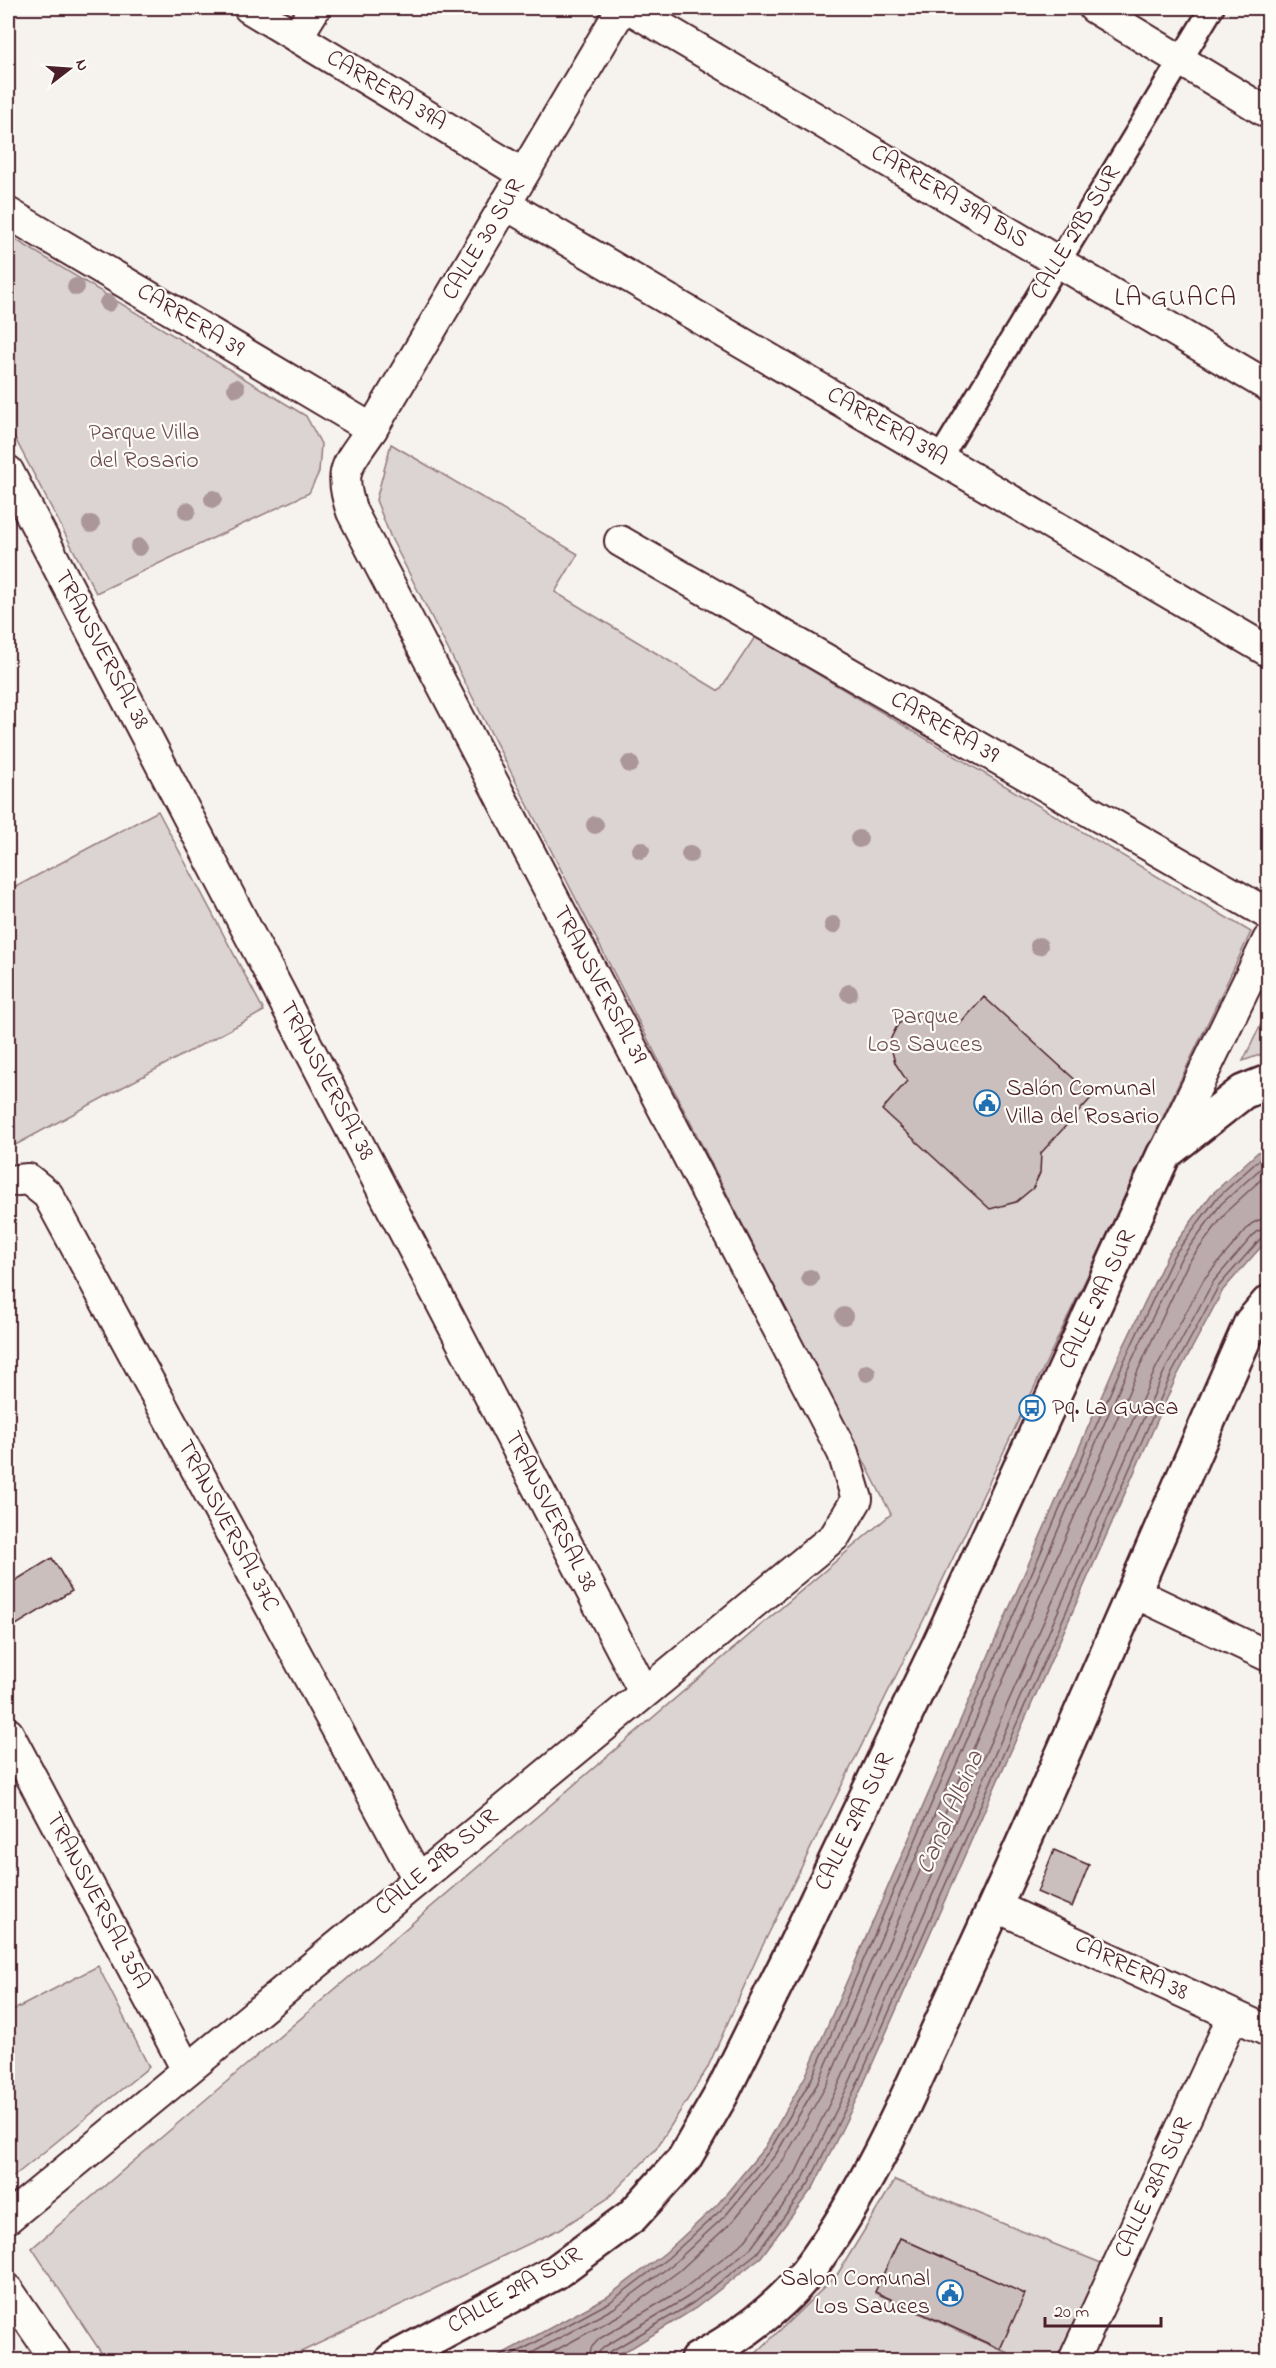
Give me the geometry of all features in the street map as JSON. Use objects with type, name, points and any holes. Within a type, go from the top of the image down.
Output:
[{"type":"street","name":"CARRERA 39A","points":[[249,8],[524,174]]},
{"type":"street","points":[[297,37],[315,8]]},
{"type":"street","name":"CALLE 30 SUR","points":[[345,471],[622,8]]},
{"type":"street","name":"CARRERA 39A BIS","points":[[629,8],[1269,386]]},
{"type":"street","points":[[1094,8],[1269,113]]},
{"type":"street","name":"CALLE 29B SUR","points":[[940,458],[1212,8]]},
{"type":"street","name":"CARRERA 39A","points":[[506,204],[1269,651]]},
{"type":"street","name":"CARRERA 39","points":[[8,213],[372,429]]},
{"type":"street","name":"TRANSVERSAL 38","points":[[8,471],[644,1692]]},
{"type":"street","name":"TRANSVERSAL 39","points":[[345,471],[345,491],[352,512],[843,1453],[857,1499]]},
{"type":"street","name":"CARRERA 39","points":[[620,541],[1269,914]]},
{"type":"street","name":"CALLE 29A SUR","points":[[392,2361],[556,2272],[632,2216],[684,2159],[721,2096],[940,1643],[1164,1154],[1269,940]]},
{"type":"street","name":"CALLE 29A SUR","points":[[1164,1154],[1243,1092],[1269,1082]]},
{"type":"street","name":"TRANSVERSAL 37C","points":[[18,1180],[48,1195],[418,1879]]},
{"type":"street","points":[[697,2361],[722,2346],[775,2306],[807,2272],[870,2176],[995,1906],[1251,1323],[1269,1303]]},
{"type":"street","name":"CALLE 29B SUR","points":[[8,2218],[836,1536],[857,1499]]},
{"type":"street","points":[[1132,1592],[1269,1656]]},
{"type":"street","name":"TRANSVERSAL 35A","points":[[8,1733],[187,2070]]},
{"type":"street","name":"CARRERA 38","points":[[995,1906],[1269,2031]]},
{"type":"street","name":"CALLE 28A SUR","points":[[1074,2361],[1233,2016]]},
{"type":"street","points":[[8,2290],[56,2361]]},
{"type":"green space","name":"Parque Villa del Rosario","points":[[8,235],[306,416],[321,444],[319,472],[309,493],[96,593],[8,425]]},
{"type":"green space","name":"Parque Los Sauces","points":[[391,444],[578,554],[555,592],[719,691],[755,637],[1251,932],[925,1617],[760,1951],[707,2069],[656,2149],[607,2199],[560,2229],[284,2360],[106,2360],[32,2248],[891,1514],[391,538],[376,500]]},
{"type":"green space","points":[[158,811],[264,1011],[8,1149],[8,891]]},
{"type":"green space","points":[[1268,1010],[1268,1052],[1243,1061]]},
{"type":"green space","points":[[98,1966],[149,2067],[8,2181],[8,2013]]},
{"type":"green space","points":[[895,2180],[1106,2265],[1062,2360],[749,2360],[837,2275]],"holes":[[[900,2238],[1024,2294],[1000,2349],[1020,2359],[875,2293]]]},
{"type":"water","name":"Canal Albina","points":[[1268,1147],[1268,1239],[1223,1290],[1176,1378],[859,2094],[814,2186],[761,2257],[696,2308],[633,2347],[607,2360],[491,2360],[607,2297],[665,2253],[717,2205],[765,2147],[806,2075],[1119,1356],[1169,1252],[1211,1195],[1258,1152]]},
{"type":"building","name":"Salón Comunal Villa del Rosario","points":[[984,997],[1093,1096],[1041,1153],[1040,1173],[1033,1188],[1016,1202],[990,1209],[882,1110],[907,1081],[895,1063],[891,1047],[891,1038],[898,1024],[912,1015],[931,1012],[946,1016],[959,1025]]},
{"type":"building","points":[[52,1558],[72,1591],[8,1630],[8,1585]]},
{"type":"building","points":[[1054,1850],[1089,1865],[1072,1907],[1037,1892]]},
{"type":"building","name":"Salon Comunal Los Sauces","points":[[900,2238],[1025,2294],[1000,2349],[875,2292]]},
{"type":"place","name":"Salón Comunal Villa del Rosario","points":[[987,1103]]},
{"type":"place","name":"Pq. La Guaca","points":[[1032,1408]]},
{"type":"place","name":"Salon Comunal Los Sauces","points":[[950,2293]]},
{"type":"district","name":"LA GUACA","points":[[1176,299]]}]
